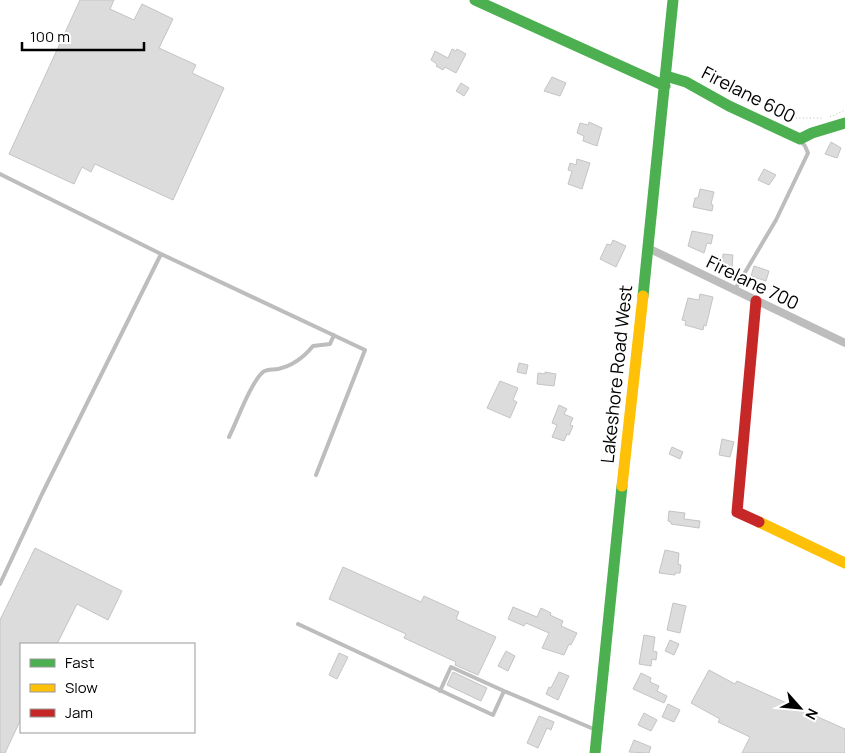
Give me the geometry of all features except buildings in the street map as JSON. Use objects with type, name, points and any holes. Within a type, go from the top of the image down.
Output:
[{"type":"main road","name":"Firelane 600","points":[[475,0],[665,81],[686,82],[729,106],[800,139],[812,133],[845,124]]},
{"type":"main road","name":"Lakeshore Road West","points":[[596,753],[621,491],[673,0]]},
{"type":"main road","points":[[756,301],[737,512],[845,563]]},
{"type":"street","name":"Firelane 700","points":[[648,248],[845,343]]},
{"type":"lane","points":[[734,291],[776,220],[808,153],[800,139]]},
{"type":"lane","points":[[0,174],[161,254],[365,350],[316,475]]},
{"type":"lane","points":[[0,584],[42,494],[161,254]]},
{"type":"lane","points":[[229,437],[255,382],[264,370],[292,364],[313,346],[330,344],[334,335]]},
{"type":"lane","points":[[298,624],[493,715],[504,691]]},
{"type":"lane","points":[[440,691],[451,667],[598,731]]},
{"type":"path","points":[[781,130],[785,121],[794,118],[826,118],[845,110]]},
{"type":"traffic: fast","points":[[475,0],[665,86]]},
{"type":"traffic: fast","points":[[643,296],[673,0]]},
{"type":"traffic: fast","points":[[666,76],[686,82],[729,106],[800,139],[812,133],[845,123]]},
{"type":"traffic: fast","points":[[595,753],[622,486]]},
{"type":"traffic: slow","points":[[622,486],[643,296]]},
{"type":"traffic: slow","points":[[759,522],[845,563]]},
{"type":"traffic: jam","points":[[756,301],[737,512],[759,522]]}]
